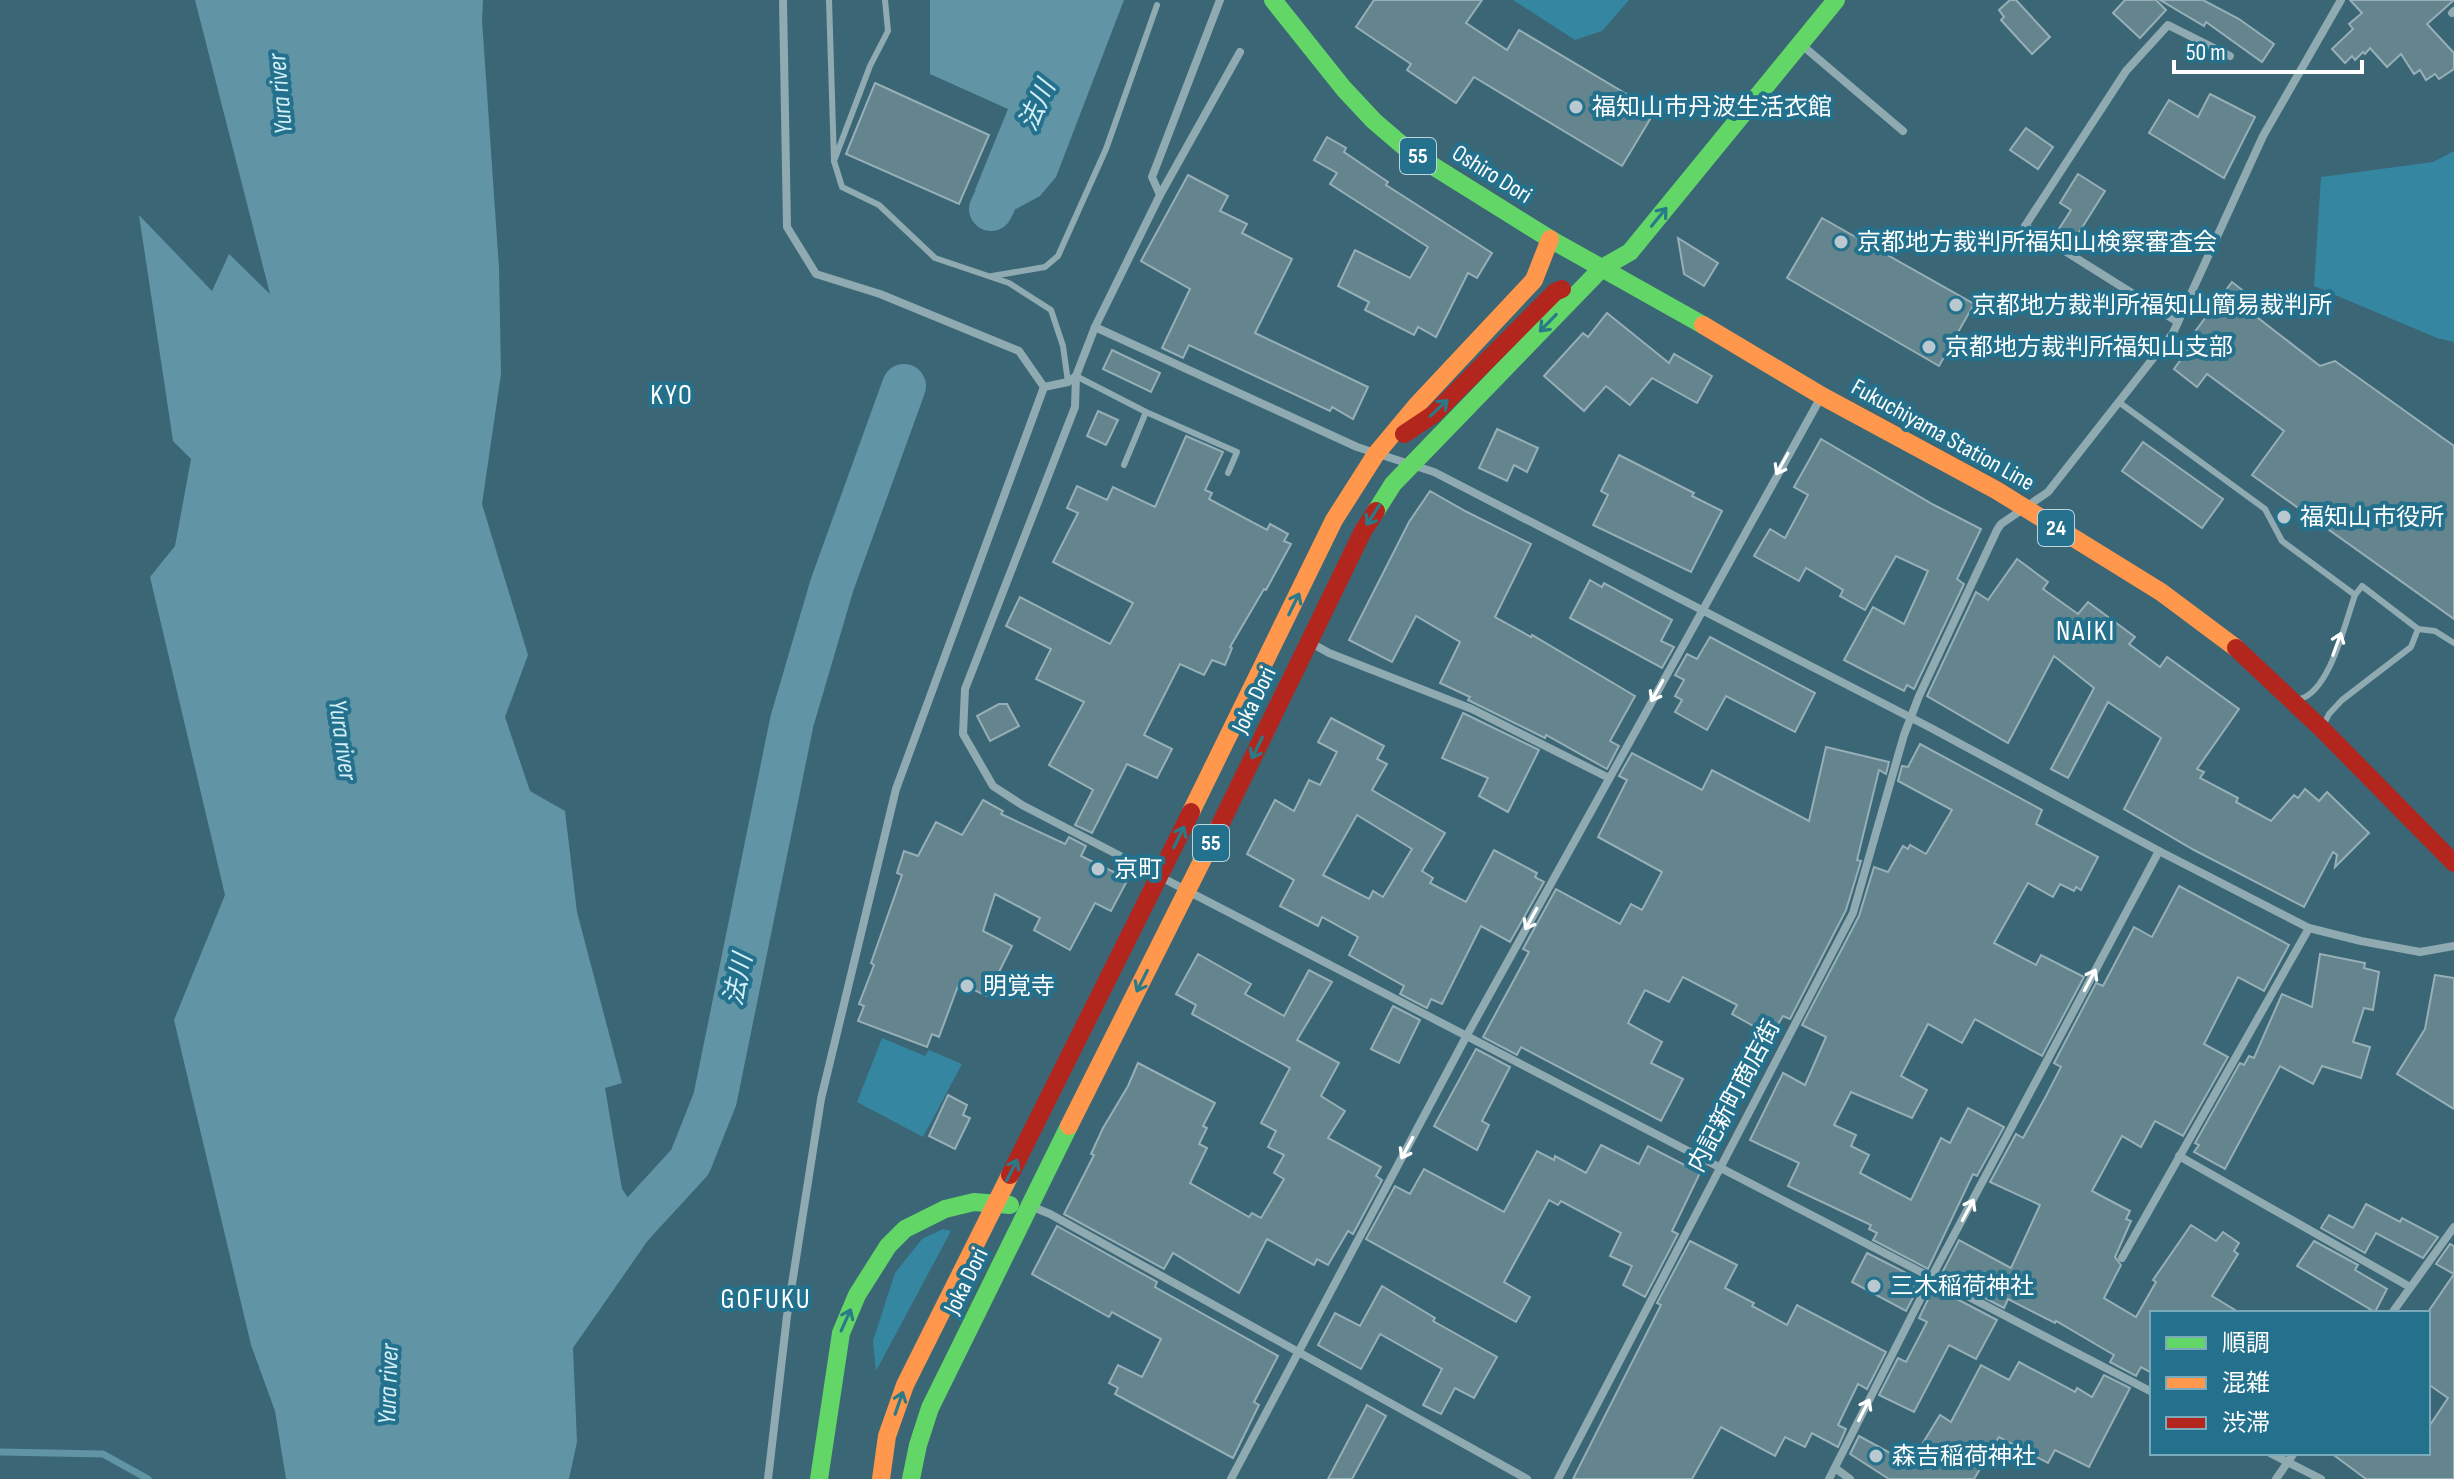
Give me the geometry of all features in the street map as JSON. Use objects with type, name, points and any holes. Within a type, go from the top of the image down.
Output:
[{"type":"main road","name":"Oshiro Dori","points":[[1273,0],[1344,89],[1374,121],[1409,151],[1602,268]]},
{"type":"main road","points":[[1602,268],[1630,252],[1836,0]]},
{"type":"main road","name":"Joka Dori","points":[[881,1479],[887,1436],[905,1385],[1334,520],[1376,454],[1416,406],[1534,280],[1550,239]]},
{"type":"main road","name":"Joka Dori","points":[[1376,454],[1434,414],[1555,292],[1602,268]]},
{"type":"main road","name":"Joka Dori","points":[[911,1479],[930,1408],[1188,891],[1363,531],[1393,484],[1602,268]]},
{"type":"main road","name":"Fukuchiyama Station Line","points":[[1602,268],[1645,290],[1822,396],[2025,507],[2161,592],[2239,650],[2454,863]]},
{"type":"main road","points":[[819,1479],[841,1333],[857,1295],[888,1246],[905,1229],[945,1209],[974,1202],[1029,1206]]},
{"type":"street","points":[[783,0],[787,227],[816,274],[880,294],[1019,351],[1044,387]]},
{"type":"street","points":[[1160,195],[1152,177],[1220,0]]},
{"type":"street","name":"内記新町商店街","points":[[1558,1479],[1853,913],[1911,717],[1997,530],[2001,524],[2048,492],[2173,333],[2263,136],[2341,0]]},
{"type":"street","points":[[2178,322],[2025,226],[2126,71],[2168,25],[2230,56]]},
{"type":"street","points":[[1799,43],[1903,131]]},
{"type":"street","points":[[1240,52],[1160,195],[1072,379],[1075,407],[965,689],[963,734],[993,786],[1022,805],[1467,1035],[1718,1169],[2150,1391]]},
{"type":"street","points":[[1095,327],[1357,447],[1434,472],[1911,717],[2309,928],[2420,952],[2454,946]]},
{"type":"street","points":[[1044,387],[1072,379]]},
{"type":"street","points":[[768,1479],[787,1316],[821,1099],[893,804],[922,714],[1044,387]]},
{"type":"street","points":[[1231,1479],[1467,1035],[1822,396]]},
{"type":"street","points":[[1309,641],[1329,653],[1472,709],[1609,778]]},
{"type":"street","points":[[1829,1479],[1931,1278],[2159,851]]},
{"type":"street","points":[[2122,1258],[2309,928]]},
{"type":"street","points":[[2179,1156],[2410,1287]]},
{"type":"street","points":[[1029,1206],[1050,1214],[1527,1479]]},
{"type":"street","points":[[2393,1311],[2454,1227]]},
{"type":"street","points":[[2274,1455],[2321,1479]]},
{"type":"street","points":[[2276,1479],[2293,1455]]},
{"type":"street","points":[[1835,1468],[1850,1479]]},
{"type":"lane","points":[[829,0],[834,161],[842,187],[879,205],[935,258],[1009,283],[1051,310],[1072,379],[1237,452],[1228,473]]},
{"type":"lane","points":[[834,161],[870,66],[888,31],[885,0]]},
{"type":"lane","points":[[989,276],[1045,267],[1058,256],[1106,149],[1157,5]]},
{"type":"lane","points":[[2120,403],[2265,509],[2282,541],[2355,595]]},
{"type":"lane","points":[[1124,465],[1146,412]]},
{"type":"lane","points":[[2293,701],[2308,697],[2324,682],[2355,595],[2362,586],[2418,629],[2435,631],[2454,643]]},
{"type":"lane","points":[[2322,729],[2329,714],[2342,700],[2411,647],[2418,629]]},
{"type":"shaded area","points":[[1513,0],[1629,0],[1602,31],[1575,40]]},
{"type":"shaded area","points":[[2454,151],[2454,342],[2437,338],[2314,286],[2321,177],[2433,162]]},
{"type":"shaded area","points":[[882,1038],[925,1056],[929,1050],[962,1064],[923,1137],[857,1102]]},
{"type":"shaded area","points":[[943,1229],[951,1231],[876,1371],[873,1341],[895,1273],[922,1239]]},
{"type":"water","name":"Yura river","points":[[195,0],[483,0],[499,268],[501,374],[482,504],[528,655],[505,717],[530,791],[565,811],[577,912],[622,1083],[605,1088],[622,1189],[653,1233],[573,1348],[577,1442],[569,1479],[286,1479],[275,1411],[251,1345],[174,1020],[225,895],[150,577],[175,546],[191,459],[173,441],[139,215],[212,291],[229,254],[270,294]]},
{"type":"water","points":[[930,0],[1124,0],[1056,177],[1040,196],[1016,209],[975,190],[1008,109],[930,74]]},
{"type":"building","points":[[1374,0],[1482,0],[1466,23],[1507,50],[1519,30],[1655,111],[1622,166],[1474,77],[1456,103],[1407,70],[1411,64],[1356,27]]},
{"type":"building","points":[[2010,0],[2016,0],[2050,37],[2032,54],[2001,20],[2004,17],[1999,10]]},
{"type":"building","points":[[2125,0],[2156,0],[2166,10],[2140,38],[2113,13]]},
{"type":"building","points":[[2160,0],[2203,0],[2239,19],[2274,44],[2262,62],[2206,22],[2204,26]]},
{"type":"building","points":[[2350,0],[2454,0],[2427,24],[2454,53],[2454,69],[2439,79],[2435,74],[2426,80],[2420,70],[2414,74],[2401,54],[2387,67],[2370,48],[2355,60],[2352,56],[2345,63],[2332,49],[2353,29],[2349,24],[2362,13]]},
{"type":"building","points":[[875,83],[989,135],[959,204],[846,154]]},
{"type":"building","points":[[2210,94],[2255,117],[2224,178],[2149,133],[2169,100],[2198,117]]},
{"type":"building","points":[[2026,128],[2053,147],[2038,169],[2010,150]]},
{"type":"building","points":[[1327,137],[1346,148],[1344,152],[1388,182],[1386,185],[1492,253],[1477,278],[1468,273],[1436,337],[1418,327],[1414,335],[1365,310],[1369,302],[1338,286],[1355,250],[1410,278],[1428,247],[1330,184],[1337,173],[1314,160]]},
{"type":"building","points":[[2078,174],[2105,191],[2071,245],[2055,235],[2071,210],[2060,203]]},
{"type":"building","points":[[1188,175],[1228,196],[1220,211],[1247,224],[1242,233],[1292,259],[1255,333],[1368,387],[1353,419],[1189,345],[1183,358],[1162,348],[1190,289],[1141,261]]},
{"type":"building","points":[[1822,218],[1974,304],[1939,366],[1787,278]]},
{"type":"building","points":[[1678,238],[1718,263],[1704,286],[1684,274]]},
{"type":"building","points":[[2232,282],[2258,307],[2253,314],[2320,366],[2335,361],[2454,446],[2454,619],[2252,475],[2284,431],[2207,374],[2197,387],[2174,369],[2192,344],[2188,341]]},
{"type":"building","points":[[1607,313],[1669,363],[1674,354],[1712,376],[1697,403],[1652,378],[1630,405],[1606,386],[1584,411],[1544,376],[1583,333],[1588,337]]},
{"type":"building","points":[[1112,350],[1160,373],[1151,392],[1103,369]]},
{"type":"building","points":[[1098,411],[1118,420],[1106,445],[1087,436]]},
{"type":"building","points":[[1497,429],[1538,448],[1527,472],[1514,465],[1507,481],[1479,468]]},
{"type":"building","points":[[1186,436],[1223,452],[1205,490],[1212,493],[1209,499],[1267,530],[1270,524],[1288,534],[1284,541],[1291,544],[1230,647],[1225,665],[1212,660],[1204,675],[1180,664],[1144,735],[1172,749],[1157,778],[1127,764],[1092,833],[1075,825],[1093,790],[1049,765],[1084,702],[1036,679],[1051,649],[1006,626],[1020,597],[1110,644],[1133,603],[1053,562],[1078,513],[1067,508],[1077,486],[1107,500],[1113,487],[1155,507]]},
{"type":"building","points":[[1821,439],[1981,529],[1957,579],[1964,584],[1914,689],[1907,685],[1904,691],[1844,660],[1873,607],[1904,624],[1928,571],[1896,556],[1865,610],[1840,596],[1843,590],[1806,568],[1799,581],[1754,556],[1770,529],[1785,538],[1808,495],[1794,487]]},
{"type":"building","points":[[2143,442],[2223,499],[2202,528],[2122,471]]},
{"type":"building","points":[[1619,455],[1694,493],[1692,496],[1722,511],[1691,572],[1593,525],[1608,495],[1601,491]]},
{"type":"building","points":[[1430,491],[1531,544],[1495,617],[1532,635],[1635,696],[1610,741],[1619,746],[1607,769],[1440,683],[1460,642],[1416,616],[1392,662],[1349,640],[1409,522]]},
{"type":"building","points":[[2017,559],[2048,582],[2043,589],[2078,614],[2088,602],[2135,637],[2129,644],[2160,667],[2167,657],[2239,709],[2197,769],[2204,772],[2200,778],[2238,798],[2236,802],[2271,821],[2294,795],[2298,798],[2305,789],[2319,801],[2327,792],[2369,833],[2335,867],[2337,855],[2333,852],[2304,907],[2194,850],[2124,809],[2161,738],[2108,702],[2068,778],[2051,769],[2094,688],[2054,656],[2008,743],[1927,696],[1976,592],[1988,600]]},
{"type":"building","points":[[1590,580],[1602,587],[1604,583],[1672,620],[1661,641],[1674,647],[1662,668],[1570,618]]},
{"type":"building","points":[[1710,637],[1815,693],[1795,732],[1726,696],[1707,730],[1675,712],[1682,700],[1675,696],[1684,680],[1675,675],[1687,654],[1697,659]]},
{"type":"building","points":[[999,704],[1007,704],[1019,726],[990,741],[977,716]]},
{"type":"building","points":[[1463,713],[1539,750],[1508,812],[1479,796],[1488,778],[1442,758]]},
{"type":"building","points":[[1331,718],[1384,746],[1377,759],[1387,764],[1372,790],[1445,833],[1422,871],[1433,878],[1430,883],[1466,902],[1494,850],[1537,873],[1535,877],[1544,882],[1510,942],[1481,926],[1442,1004],[1431,999],[1427,1008],[1400,994],[1404,986],[1349,955],[1358,937],[1322,917],[1318,926],[1280,906],[1294,880],[1247,854],[1275,800],[1294,811],[1309,780],[1320,785],[1337,752],[1318,742]],"holes":[[[1357,815],[1412,849],[1383,897],[1373,891],[1369,899],[1323,875]]]},
{"type":"building","points":[[1920,744],[2042,810],[2036,824],[2098,857],[2081,890],[2076,887],[2074,891],[2060,884],[2053,897],[2028,883],[1994,943],[2036,965],[2041,955],[2084,977],[2042,1056],[1975,1019],[1962,1043],[1928,1024],[1901,1076],[1927,1090],[1912,1118],[1851,1092],[1834,1125],[1856,1135],[1851,1146],[1869,1155],[1860,1173],[1911,1200],[1941,1138],[1950,1143],[1968,1108],[2004,1127],[1977,1176],[1973,1174],[1928,1269],[1873,1240],[1877,1233],[1869,1229],[1871,1225],[1788,1186],[1799,1163],[1750,1140],[1783,1073],[1805,1085],[1826,1037],[1802,1025],[1859,916],[1874,867],[1888,872],[1903,846],[1908,849],[1910,845],[1926,854],[1952,810],[1898,781],[1902,766],[1908,767]]},
{"type":"building","points":[[1826,747],[1889,762],[1886,774],[1879,770],[1857,860],[1861,861],[1846,910],[1790,1019],[1783,1016],[1771,1036],[1732,1014],[1737,1005],[1683,977],[1669,1002],[1645,990],[1628,1023],[1662,1042],[1651,1063],[1683,1079],[1661,1121],[1521,1047],[1517,1055],[1483,1037],[1529,952],[1523,949],[1556,889],[1620,924],[1631,904],[1642,910],[1662,872],[1598,837],[1627,780],[1619,776],[1632,753],[1702,790],[1712,770],[1809,821]]},
{"type":"building","points":[[983,800],[1003,811],[1001,814],[1065,844],[1069,837],[1086,846],[1081,856],[1128,879],[1111,911],[1095,903],[1070,950],[1034,930],[1040,918],[995,894],[983,931],[1012,946],[987,996],[959,983],[939,1037],[932,1034],[927,1047],[858,1021],[864,1006],[859,1004],[874,965],[871,963],[902,875],[897,873],[904,851],[918,856],[936,822],[962,835]]},
{"type":"building","points":[[2179,886],[2289,945],[2264,991],[2238,977],[2204,1044],[2228,1057],[2183,1136],[2155,1121],[2141,1147],[2122,1136],[2092,1191],[2130,1211],[2126,1219],[2131,1221],[2115,1257],[2121,1265],[2104,1298],[2136,1317],[2156,1282],[2153,1280],[2191,1225],[2216,1241],[2223,1232],[2239,1243],[2234,1251],[2238,1254],[2212,1296],[2237,1311],[2150,1311],[2150,1372],[2141,1367],[2136,1376],[2110,1362],[2114,1355],[2056,1321],[2008,1299],[2004,1308],[1941,1275],[1959,1240],[2011,1268],[2040,1205],[1990,1182],[2016,1134],[2023,1138],[2046,1096],[2061,1067],[2054,1063],[2096,983],[2103,986],[2134,927],[2152,937]]},
{"type":"building","points":[[1198,954],[1251,984],[1245,994],[1284,1016],[1309,970],[1332,982],[1297,1040],[1339,1063],[1321,1096],[1345,1111],[1328,1138],[1381,1167],[1376,1176],[1382,1180],[1353,1234],[1348,1231],[1328,1265],[1317,1259],[1314,1265],[1267,1239],[1239,1293],[1173,1253],[1164,1269],[1064,1214],[1094,1155],[1091,1154],[1103,1128],[1138,1063],[1215,1103],[1203,1126],[1207,1128],[1199,1144],[1207,1148],[1190,1183],[1249,1217],[1252,1213],[1261,1218],[1284,1179],[1274,1173],[1284,1155],[1268,1147],[1276,1131],[1261,1123],[1290,1068],[1192,1014],[1196,1005],[1176,994]]},
{"type":"building","points":[[2320,954],[2365,963],[2364,968],[2379,972],[2373,1010],[2364,1008],[2353,1042],[2370,1047],[2361,1078],[2322,1066],[2313,1084],[2280,1066],[2225,1169],[2194,1152],[2199,1145],[2195,1143],[2240,1063],[2244,1065],[2249,1056],[2254,1058],[2282,994],[2312,1007]]},
{"type":"building","points":[[2435,975],[2454,978],[2454,1109],[2397,1074],[2425,1029]]},
{"type":"building","points":[[1393,1006],[1420,1020],[1399,1063],[1371,1049]]},
{"type":"building","points":[[1476,1049],[1510,1067],[1482,1121],[1489,1125],[1477,1150],[1434,1126]]},
{"type":"building","points":[[948,1095],[967,1105],[963,1115],[970,1118],[955,1149],[929,1136]]},
{"type":"building","points":[[1601,1145],[1639,1164],[1648,1146],[1700,1173],[1672,1231],[1678,1234],[1645,1297],[1623,1285],[1632,1266],[1610,1256],[1621,1233],[1561,1201],[1558,1205],[1549,1200],[1504,1282],[1530,1297],[1516,1322],[1366,1239],[1395,1186],[1410,1194],[1424,1169],[1504,1212],[1537,1151],[1554,1160],[1555,1156],[1586,1173]]},
{"type":"building","points":[[2366,1204],[2438,1237],[2423,1258],[2376,1233],[2365,1253],[2321,1228],[2329,1215],[2353,1228]]},
{"type":"building","points":[[1057,1226],[1157,1282],[1155,1287],[1278,1356],[1254,1402],[1259,1405],[1233,1458],[1115,1394],[1118,1388],[1109,1383],[1118,1365],[1142,1377],[1161,1339],[1112,1312],[1109,1317],[1032,1274]]},
{"type":"building","points":[[1690,1241],[1737,1265],[1725,1288],[1754,1303],[1752,1306],[1787,1325],[1797,1305],[1886,1352],[1867,1389],[1858,1384],[1838,1425],[1846,1429],[1838,1447],[1812,1433],[1805,1447],[1785,1437],[1775,1456],[1721,1427],[1692,1479],[1573,1479],[1661,1305],[1657,1303]]},
{"type":"building","points":[[2314,1241],[2358,1265],[2355,1270],[2387,1289],[2373,1311],[2297,1266]]},
{"type":"building","points":[[2450,1244],[2454,1246],[2454,1274],[2436,1264]]},
{"type":"building","points":[[1867,1253],[1922,1281],[1906,1311],[1852,1282]]},
{"type":"building","points":[[2454,1274],[2454,1479],[2366,1479],[2334,1455],[2430,1455],[2430,1425],[2448,1398],[2430,1385],[2429,1311]]},
{"type":"building","points":[[1382,1286],[1435,1318],[1433,1321],[1497,1357],[1474,1398],[1455,1388],[1441,1414],[1423,1405],[1442,1369],[1380,1334],[1361,1369],[1318,1345],[1335,1313],[1360,1326]]},
{"type":"building","points":[[1934,1287],[1997,1320],[1976,1359],[1949,1345],[1914,1412],[1879,1395],[1898,1358],[1906,1362],[1927,1322],[1919,1318]]},
{"type":"building","points":[[2019,1362],[2075,1392],[2077,1388],[2092,1397],[2104,1375],[2130,1388],[2089,1467],[2055,1450],[2048,1463],[1999,1437],[1974,1479],[1889,1479],[1850,1454],[1859,1436],[1910,1464],[1940,1415],[1951,1422],[1981,1365],[2009,1380]]},
{"type":"building","points":[[1367,1405],[1386,1416],[1352,1479],[1328,1479]]},
{"type":"waterway","name":"法川","points":[[991,209],[1020,147]]},
{"type":"waterway","name":"法川","points":[[599,1261],[690,1162],[715,1099],[792,721],[832,585],[904,386]]},
{"type":"waterway","points":[[0,1452],[103,1454],[148,1479]]},
{"type":"traffic: fast","points":[[1273,0],[1344,89],[1374,121],[1409,151],[1550,239],[1703,325]]},
{"type":"traffic: fast","points":[[1602,268],[1630,252],[1836,0]]},
{"type":"traffic: fast","points":[[1376,511],[1393,484],[1602,268]]},
{"type":"traffic: fast","points":[[911,1479],[930,1408],[1069,1126]]},
{"type":"traffic: fast","points":[[819,1479],[841,1333],[857,1295],[888,1246],[905,1229],[945,1209],[974,1202],[1010,1205]]},
{"type":"traffic: slow","points":[[1191,812],[1334,520],[1376,454],[1416,406],[1534,280],[1550,239]]},
{"type":"traffic: slow","points":[[1703,325],[1822,396],[1996,490],[2161,592],[2236,648]]},
{"type":"traffic: slow","points":[[1069,1126],[1220,825]]},
{"type":"traffic: slow","points":[[881,1479],[887,1436],[905,1385],[1010,1175]]},
{"type":"traffic: jam","points":[[1404,434],[1434,414],[1555,292],[1562,289]]},
{"type":"traffic: jam","points":[[1220,825],[1363,531],[1376,511]]},
{"type":"traffic: jam","points":[[2236,648],[2322,729],[2454,863]]},
{"type":"traffic: jam","points":[[1010,1175],[1191,812]]},
{"type":"place","name":"福知山市丹波生活衣館","points":[[1576,107]]},
{"type":"place","name":"京都地方裁判所福知山検察審査会","points":[[1841,242]]},
{"type":"place","name":"京都地方裁判所福知山簡易裁判所","points":[[1956,305]]},
{"type":"place","name":"京都地方裁判所福知山支部","points":[[1929,347]]},
{"type":"place","name":"福知山市役所","points":[[2284,517]]},
{"type":"place","name":"京町","points":[[1098,869]]},
{"type":"place","name":"明覚寺","points":[[967,986]]},
{"type":"place","name":"三木稲荷神社","points":[[1874,1286]]},
{"type":"place","name":"森吉稲荷神社","points":[[1876,1456]]},
{"type":"district","name":"KYO","points":[[672,395]]},
{"type":"district","name":"NAIKI","points":[[2086,631]]},
{"type":"district","name":"GOFUKU","points":[[766,1299]]}]
